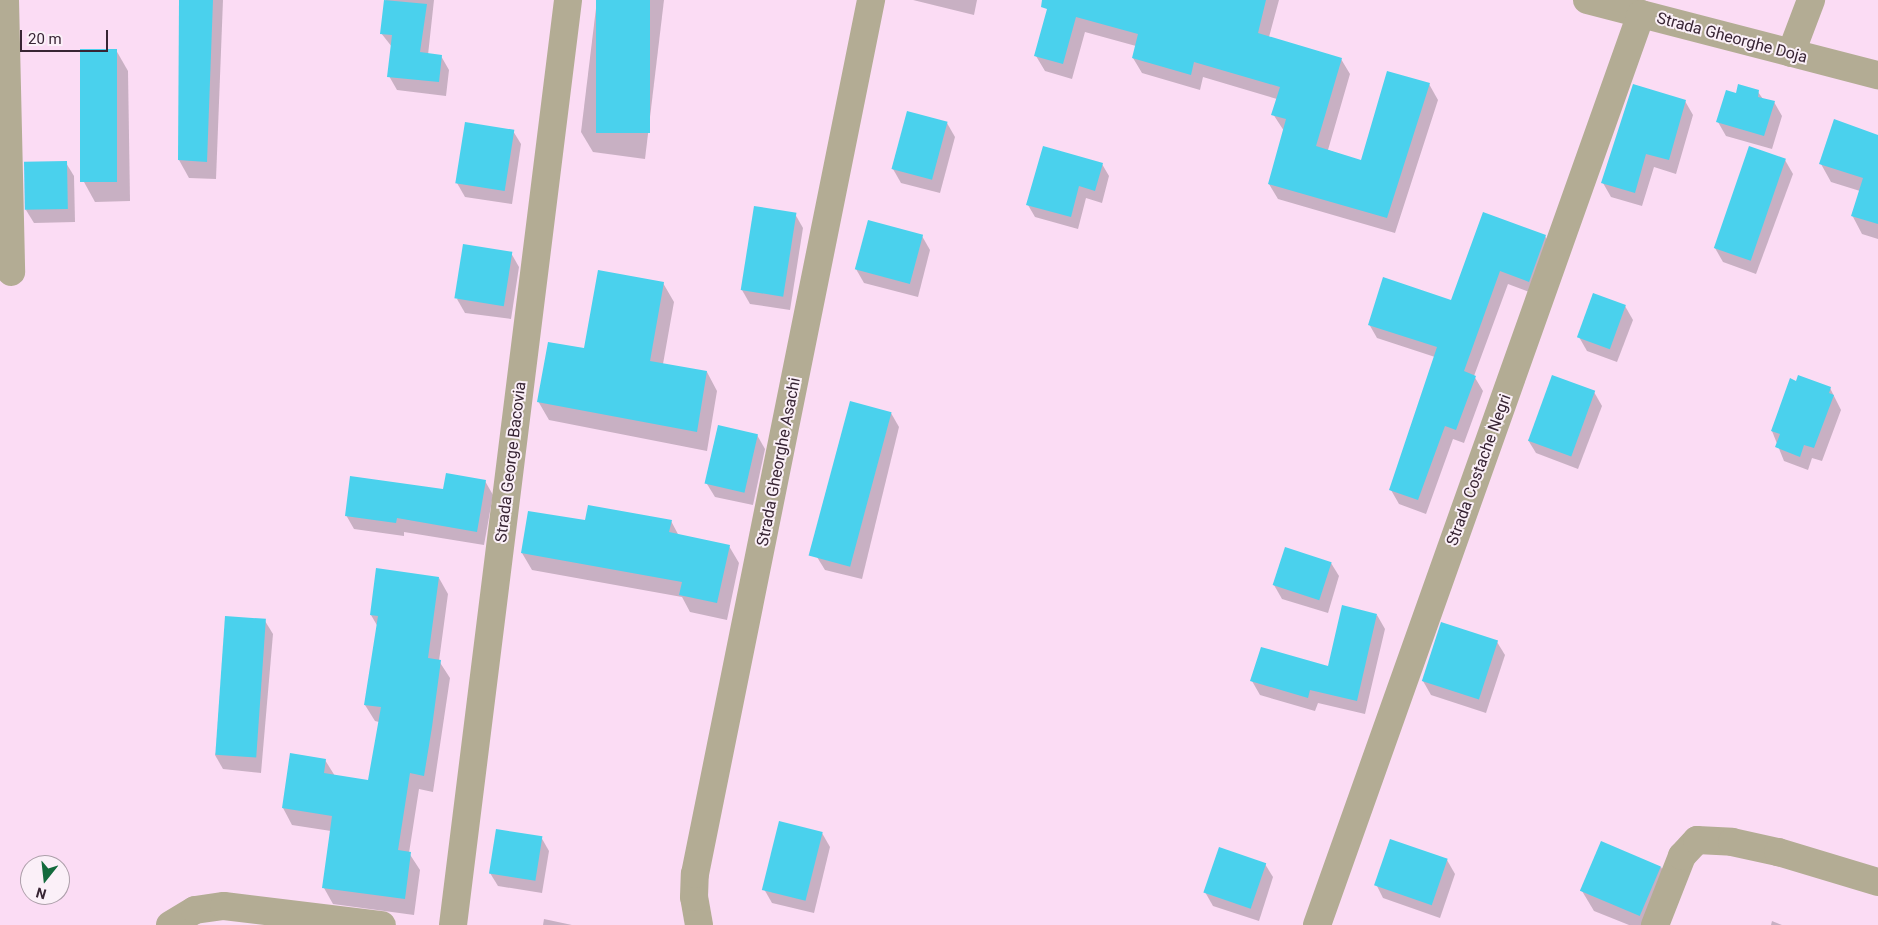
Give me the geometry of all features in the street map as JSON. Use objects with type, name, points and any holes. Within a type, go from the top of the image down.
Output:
[{"type":"street","points":[[5,0],[11,272]]},
{"type":"street","name":"Strada George Bacovia","points":[[453,925],[568,0]]},
{"type":"street","name":"Strada Gheorghe Asachi","points":[[699,925],[694,897],[695,874],[870,0]]},
{"type":"street","name":"Strada Gheorghe Doja","points":[[1587,0],[1878,75]]},
{"type":"street","points":[[1791,53],[1811,0]]},
{"type":"street","name":"Strada Costache Negri","points":[[1317,925],[1641,14]]},
{"type":"street","points":[[1655,925],[1682,856],[1698,840],[1732,842],[1778,852],[1878,882]]},
{"type":"street","points":[[170,925],[195,910],[224,906],[382,925]]},
{"type":"building","points":[[179,0],[213,0],[207,162],[178,160]]},
{"type":"building","points":[[384,0],[427,4],[420,52],[442,55],[439,82],[387,77],[392,35],[380,34]]},
{"type":"building","points":[[596,0],[650,0],[650,133],[596,133]]},
{"type":"building","points":[[1042,0],[1266,0],[1258,33],[1342,58],[1316,146],[1361,160],[1387,71],[1430,83],[1387,218],[1268,184],[1286,119],[1271,115],[1280,87],[1194,62],[1191,75],[1132,58],[1138,34],[1076,17],[1063,64],[1034,56],[1047,9],[1041,7]]},
{"type":"building","points":[[80,49],[117,49],[117,182],[80,182]]},
{"type":"building","points":[[1633,84],[1686,100],[1669,160],[1646,154],[1635,193],[1601,183]]},
{"type":"building","points":[[1738,84],[1759,90],[1758,97],[1775,101],[1764,136],[1716,122],[1726,90],[1736,93]]},
{"type":"building","points":[[907,111],[948,122],[932,180],[891,169]]},
{"type":"building","points":[[1834,119],[1878,135],[1878,224],[1851,216],[1863,178],[1819,164]]},
{"type":"building","points":[[465,122],[514,130],[505,191],[455,183]]},
{"type":"building","points":[[1043,146],[1103,163],[1095,191],[1079,186],[1071,217],[1026,205]]},
{"type":"building","points":[[1749,146],[1786,159],[1751,261],[1714,248]]},
{"type":"building","points":[[67,161],[68,209],[25,210],[24,162]]},
{"type":"building","points":[[754,206],[796,213],[783,297],[741,290]]},
{"type":"building","points":[[1483,212],[1546,235],[1529,282],[1500,271],[1464,371],[1476,376],[1456,430],[1445,426],[1418,500],[1389,490],[1437,347],[1368,325],[1383,277],[1451,300]]},
{"type":"building","points":[[868,220],[923,235],[910,284],[855,269]]},
{"type":"building","points":[[463,244],[512,252],[504,306],[454,298]]},
{"type":"building","points":[[598,270],[664,282],[650,361],[707,371],[697,432],[537,402],[548,342],[584,348]]},
{"type":"building","points":[[1593,293],[1626,305],[1610,349],[1577,337]]},
{"type":"building","points":[[1552,375],[1595,391],[1571,457],[1528,441]]},
{"type":"building","points":[[1798,375],[1831,387],[1829,393],[1834,395],[1814,448],[1804,445],[1800,457],[1775,447],[1780,434],[1771,431],[1790,378],[1796,381]]},
{"type":"building","points":[[850,401],[892,412],[850,567],[809,556]]},
{"type":"building","points":[[718,425],[758,434],[744,493],[705,483]]},
{"type":"building","points":[[446,473],[486,480],[477,532],[397,518],[396,523],[345,516],[350,476],[443,489]]},
{"type":"building","points":[[588,505],[672,520],[669,532],[730,545],[717,603],[679,595],[682,582],[521,553],[528,511],[585,520]]},
{"type":"building","points":[[1285,547],[1332,562],[1319,600],[1273,585]]},
{"type":"building","points":[[376,568],[439,577],[428,658],[441,660],[432,727],[424,776],[410,773],[398,850],[411,852],[405,899],[322,888],[332,816],[282,808],[290,753],[326,759],[324,773],[368,780],[381,707],[364,705],[378,616],[370,615]]},
{"type":"building","points":[[1342,605],[1377,614],[1357,701],[1310,690],[1308,698],[1250,681],[1261,647],[1328,666]]},
{"type":"building","points":[[225,616],[266,619],[256,758],[215,755]]},
{"type":"building","points":[[1441,622],[1498,641],[1479,700],[1422,681]]},
{"type":"building","points":[[779,821],[823,832],[805,901],[762,890]]},
{"type":"building","points":[[496,829],[542,836],[535,881],[489,873]]},
{"type":"building","points":[[1390,839],[1448,859],[1432,905],[1374,885]]},
{"type":"building","points":[[1601,841],[1661,866],[1640,916],[1580,891]]},
{"type":"building","points":[[1219,847],[1266,863],[1251,909],[1203,892]]}]
